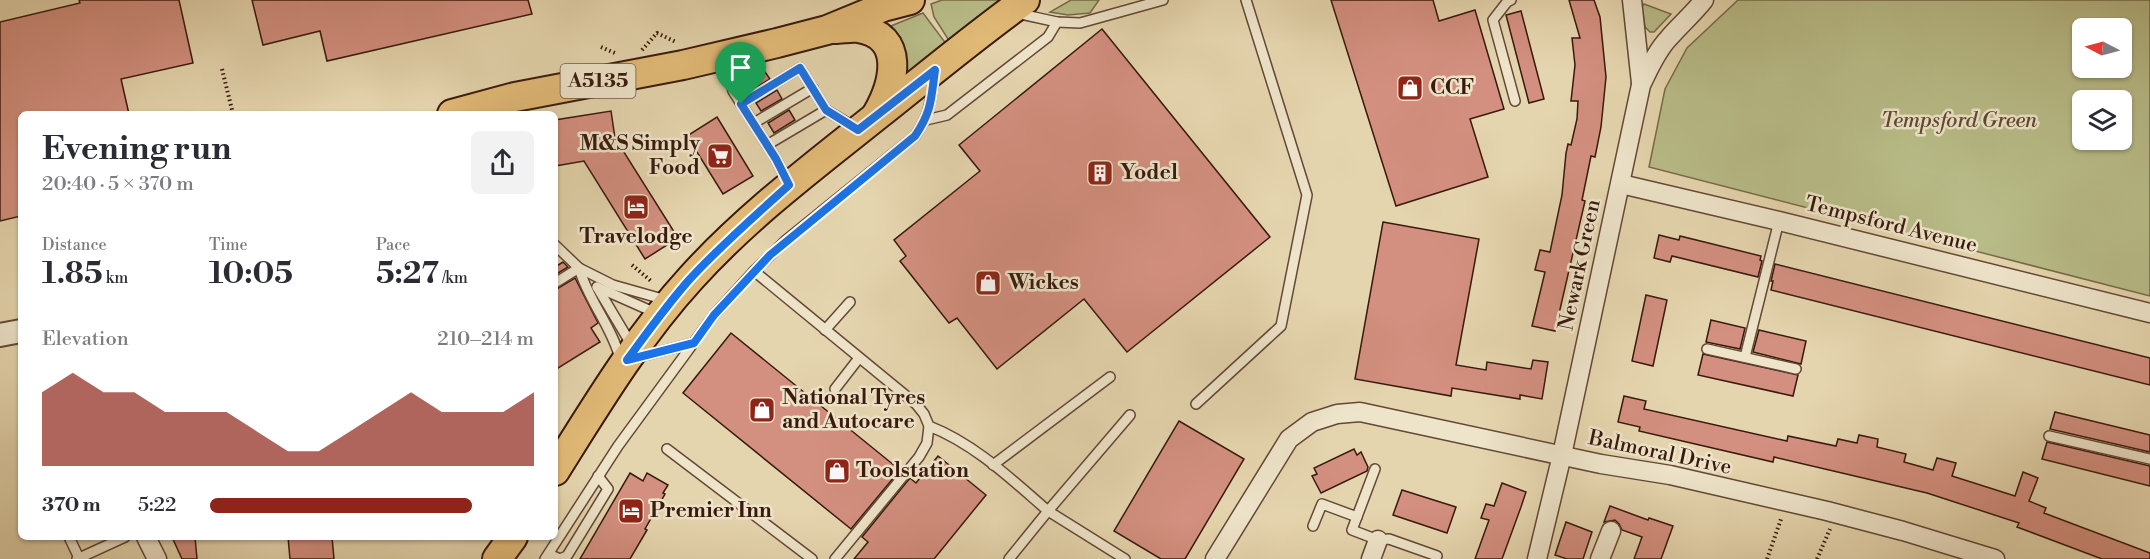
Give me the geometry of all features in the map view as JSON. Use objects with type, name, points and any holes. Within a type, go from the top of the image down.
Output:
[{"type":"main road","name":"A5135","points":[[463,111],[515,97],[723,57],[827,30],[883,7],[910,0]]},
{"type":"main road","name":"A5135","points":[[558,466],[663,301],[789,185],[1018,6]]},
{"type":"main road","name":"A5135","points":[[827,30],[857,28],[872,32],[885,43],[893,59],[892,79],[887,96],[867,123]]},
{"type":"main road","name":"A5135","points":[[558,449],[583,426]]},
{"type":"main road","points":[[489,559],[491,540]]},
{"type":"main road","points":[[497,559],[511,540]]},
{"type":"street","name":"Newark Green","points":[[1632,0],[1641,85]]},
{"type":"street","name":"Newark Green","points":[[1537,559],[1562,455],[1641,85],[1654,58],[1667,40],[1689,19],[1704,0]]},
{"type":"street","name":"Tempsford Avenue","points":[[1621,184],[2150,313]]},
{"type":"street","points":[[0,335],[18,332]]},
{"type":"street","name":"Balmoral Drive","points":[[1215,559],[1289,439],[1312,422],[1336,414],[1360,412],[1601,464],[1670,475],[1827,511],[1904,531],[1995,559]]},
{"type":"street","points":[[1600,559],[1611,531]]},
{"type":"street","points":[[148,540],[158,559]]},
{"type":"street","points":[[1371,559],[1378,540]]},
{"type":"lane","points":[[1018,6],[1057,22],[1080,23],[1163,0]]},
{"type":"lane","points":[[1196,404],[1281,326],[1307,195],[1246,0]]},
{"type":"lane","points":[[1510,0],[1493,20],[1515,101]]},
{"type":"lane","points":[[926,120],[947,115],[1048,37],[1057,22]]},
{"type":"lane","points":[[723,57],[733,91],[776,159],[789,185]]},
{"type":"lane","points":[[741,104],[800,68],[826,110],[867,123]]},
{"type":"lane","points":[[558,539],[618,446],[714,315],[753,271],[785,241],[915,136],[929,111],[935,70]]},
{"type":"lane","points":[[754,123],[813,88]]},
{"type":"lane","points":[[767,145],[826,110]]},
{"type":"lane","points":[[1745,357],[1779,221]]},
{"type":"lane","points":[[558,248],[579,268],[613,285],[663,301]]},
{"type":"lane","points":[[558,281],[579,268]]},
{"type":"lane","points":[[579,268],[584,285],[607,323],[618,349],[628,359]]},
{"type":"lane","points":[[753,271],[916,404],[924,414],[929,426],[927,443],[919,456],[835,559]]},
{"type":"lane","points":[[628,359],[597,287],[663,301]]},
{"type":"lane","points":[[825,330],[850,302]]},
{"type":"lane","points":[[628,359],[694,343]]},
{"type":"lane","points":[[1707,349],[1796,369]]},
{"type":"lane","points":[[835,389],[859,358]]},
{"type":"lane","points":[[993,465],[1110,377]]},
{"type":"lane","points":[[1009,559],[1130,415]]},
{"type":"lane","points":[[929,426],[951,434],[993,465],[1048,511],[1125,559]]},
{"type":"lane","points":[[2049,436],[2150,459]]},
{"type":"lane","points":[[667,449],[812,559]]},
{"type":"lane","points":[[1375,469],[1352,530],[1378,540],[1389,539],[1437,556]]},
{"type":"lane","points":[[557,540],[547,556],[560,559],[567,556],[608,489],[598,476]]},
{"type":"lane","points":[[1313,526],[1322,504],[1357,517]]},
{"type":"lane","points":[[70,540],[78,559],[119,540]]},
{"type":"path","points":[[222,69],[232,111]]},
{"type":"path","points":[[632,266],[663,301]]},
{"type":"path","points":[[1767,559],[1780,519]]},
{"type":"path","points":[[1818,559],[1830,529]]},
{"type":"green space","points":[[942,0],[1013,0],[953,47],[934,17],[931,4]]},
{"type":"green space","points":[[1071,0],[1099,0],[1090,13],[1068,15],[1050,12]]},
{"type":"green space","name":"Tempsford Green","points":[[1738,0],[2150,0],[2150,296],[1649,167],[1665,89],[1687,48]]},
{"type":"green space","points":[[1644,4],[1671,14],[1654,32],[1650,32],[1645,27],[1642,7]]},
{"type":"green space","points":[[923,13],[950,49],[906,83],[886,28]]},
{"type":"building","points":[[79,0],[179,0],[193,63],[121,79],[128,111],[18,111],[18,217],[0,221],[0,22],[80,3]]},
{"type":"building","points":[[252,0],[528,0],[532,14],[327,61],[320,31],[263,45]]},
{"type":"building","name":"CCF","points":[[1331,0],[1433,0],[1439,21],[1475,10],[1504,109],[1470,119],[1488,177],[1396,206]]},
{"type":"building","points":[[1569,0],[1594,0],[1600,17],[1606,77],[1601,127],[1595,157],[1591,156],[1582,200],[1585,201],[1555,331],[1532,326],[1545,272],[1535,270],[1540,250],[1550,252],[1562,195],[1566,153],[1568,144],[1571,145],[1577,119],[1578,101],[1571,101],[1575,65],[1572,38],[1580,38]]},
{"type":"building","points":[[1521,11],[1544,99],[1529,103],[1506,15]]},
{"type":"building","name":"Yodel","points":[[1102,29],[1270,237],[1127,352],[1084,299],[997,369],[957,318],[949,323],[900,261],[906,256],[894,240],[980,171],[959,145]]},
{"type":"building","points":[[765,72],[770,79],[749,92],[744,85]]},
{"type":"building","points":[[777,90],[782,99],[761,111],[756,103]]},
{"type":"building","points":[[789,110],[795,120],[774,133],[768,123]]},
{"type":"building","name":"Travelodge","points":[[611,111],[615,138],[678,238],[645,259],[584,161],[558,165],[558,120]]},
{"type":"building","name":"M&S Simply Food","points":[[717,117],[753,176],[723,194],[687,136]]},
{"type":"building","points":[[1383,222],[1479,239],[1456,365],[1486,370],[1487,362],[1531,369],[1533,360],[1548,362],[1542,399],[1520,395],[1520,399],[1452,388],[1451,396],[1355,379]]},
{"type":"building","points":[[1659,235],[1679,240],[1680,236],[1761,256],[1758,277],[1672,256],[1670,262],[1654,258]]},
{"type":"building","points":[[563,262],[568,267],[558,273],[558,265]]},
{"type":"building","points":[[1775,264],[2150,358],[2150,385],[1771,290]]},
{"type":"building","points":[[575,278],[598,323],[591,328],[600,342],[558,368],[558,288]]},
{"type":"building","points":[[1646,295],[1667,300],[1653,366],[1632,361]]},
{"type":"building","points":[[1711,320],[1745,328],[1740,349],[1706,342]]},
{"type":"building","points":[[1759,330],[1806,341],[1801,364],[1753,352]]},
{"type":"building","points":[[731,333],[900,470],[851,529],[683,393]]},
{"type":"building","points":[[1703,354],[1798,375],[1793,396],[1698,375]]},
{"type":"building","points":[[1624,396],[1646,401],[1644,409],[1787,441],[1788,436],[1836,446],[1838,439],[1857,443],[1859,435],[1878,439],[1877,447],[1906,454],[1904,462],[1933,470],[1937,458],[1956,463],[1952,476],[2015,496],[2023,472],[2038,478],[2029,501],[2046,508],[2044,513],[2150,553],[2150,559],[2102,559],[2017,527],[2019,523],[1927,493],[1774,457],[1773,462],[1639,431],[1640,427],[1618,422]]},
{"type":"building","points":[[2055,412],[2150,435],[2150,452],[2050,429]]},
{"type":"building","points":[[1179,421],[1244,459],[1185,559],[1161,559],[1114,531]]},
{"type":"building","points":[[2047,442],[2150,466],[2150,486],[2042,459]]},
{"type":"building","points":[[1354,449],[1357,455],[1361,452],[1368,467],[1367,471],[1321,493],[1312,476],[1317,474],[1314,468]]},
{"type":"building","points":[[938,456],[986,495],[934,559],[854,559],[868,542],[862,537],[910,478],[916,483]]},
{"type":"building","name":"Premier Inn","points":[[630,473],[643,481],[647,473],[668,485],[645,529],[647,530],[630,559],[580,559]]},
{"type":"building","points":[[1502,483],[1526,492],[1521,507],[1502,559],[1475,559],[1489,520],[1481,518],[1486,504],[1494,506]]},
{"type":"building","points":[[1402,490],[1456,507],[1447,533],[1393,515]]},
{"type":"building","points":[[1610,506],[1648,520],[1649,518],[1673,526],[1661,559],[1634,559],[1642,537],[1622,530],[1615,520],[1604,522]]},
{"type":"building","points":[[1566,522],[1592,532],[1583,559],[1567,559],[1555,555]]},
{"type":"building","points":[[173,540],[195,540],[197,559],[182,559]]},
{"type":"building","points":[[288,540],[332,540],[334,559],[290,559]]},
{"type":"place","name":"CCF","points":[[1410,88]]},
{"type":"place","name":"M&S Simply Food","points":[[720,156]]},
{"type":"place","name":"Yodel","points":[[1100,173]]},
{"type":"place","name":"Travelodge","points":[[636,207]]},
{"type":"place","name":"Wickes","points":[[988,283]]},
{"type":"place","name":"National Tyres and Autocare","points":[[762,410]]},
{"type":"place","name":"Toolstation","points":[[837,471]]},
{"type":"place","name":"Premier Inn","points":[[631,511]]},
{"type":"route","points":[[800,68],[826,110],[858,130],[935,70],[929,111],[915,136],[770,255],[714,315],[694,343],[627,360],[690,279],[720,247],[789,185],[776,159],[741,104],[800,68]]}]
